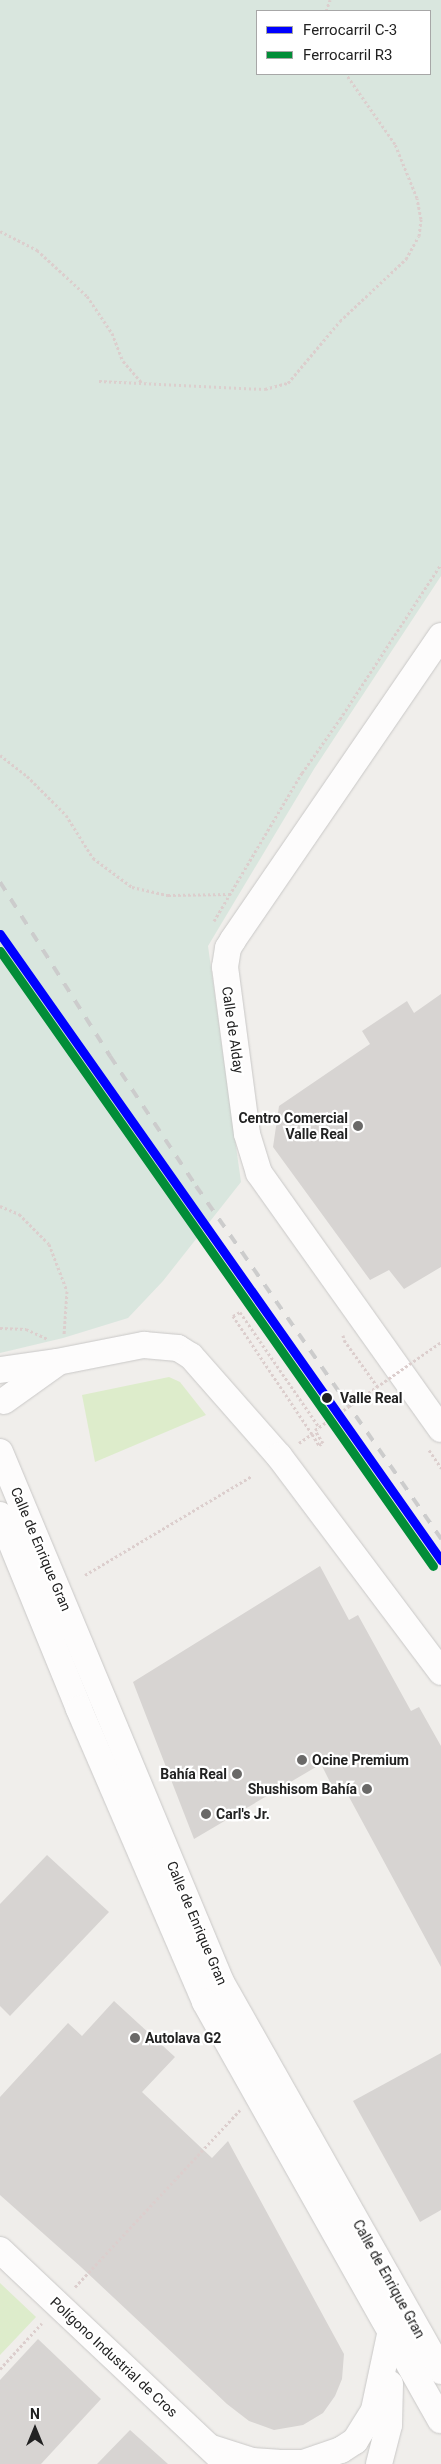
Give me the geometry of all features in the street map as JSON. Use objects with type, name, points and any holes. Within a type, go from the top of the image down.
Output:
[{"type":"street","name":"Calle de Alday","points":[[433,1437],[259,1173],[247,1134],[225,967],[228,948],[232,940],[441,636]]},
{"type":"street","points":[[0,1370],[57,1347],[144,1345],[178,1348],[191,1356],[279,1456],[441,1672]]},
{"type":"street","points":[[1,1404],[57,1347]]},
{"type":"street","name":"Calle de Enrique Gran","points":[[0,1452],[221,1982],[432,2344],[441,2371]]},
{"type":"street","name":"Calle de Enrique Gran","points":[[0,1515],[79,1709],[205,2002],[441,2420]]},
{"type":"street","name":"Polígono Industrial de Cros","points":[[0,2250],[219,2456]]},
{"type":"street","points":[[219,2456],[252,2461],[304,2464],[323,2458],[348,2446],[362,2432],[374,2410],[391,2330]]},
{"type":"street","points":[[379,2464],[389,2425],[391,2330]]},
{"type":"path","points":[[100,381],[265,389],[288,383],[340,321],[406,259],[419,236],[421,219],[417,198],[398,151],[347,75]]},
{"type":"path","points":[[0,231],[36,250],[87,296],[112,333],[123,361],[141,382]]},
{"type":"path","points":[[212,926],[302,773],[340,719],[441,564]]},
{"type":"path","points":[[0,755],[27,776],[66,815],[93,858],[132,887],[168,895],[232,894]]},
{"type":"path","points":[[0,1206],[19,1214],[49,1244],[67,1291],[57,1347],[26,1329],[0,1328]]},
{"type":"path","points":[[314,1432],[233,1316],[240,1312],[319,1427]]},
{"type":"path","points":[[377,1386],[344,1340],[342,1330],[386,1391]]},
{"type":"path","points":[[308,1437],[319,1427],[441,1342]]},
{"type":"path","points":[[433,1437],[441,1468]]},
{"type":"path","points":[[85,1575],[252,1476]]},
{"type":"path","points":[[75,2287],[240,2110]]},
{"type":"path","points":[[0,2369],[45,2319]]},
{"type":"green space","points":[[169,1377],[180,1382],[206,1415],[95,1462],[82,1395]]},
{"type":"green space","points":[[0,2283],[36,2317],[0,2355]]},
{"type":"shaded area","points":[[0,0],[441,0],[441,576],[314,769],[208,946],[241,1182],[163,1281],[128,1318],[63,1338],[0,1353]]},
{"type":"building","name":"Centro Comercial Valle Real","points":[[441,994],[441,1267],[404,1289],[389,1270],[370,1280],[273,1147],[279,1106],[370,1044],[362,1031],[407,1001],[414,1013]]},
{"type":"building","name":"Bahía Real","points":[[320,1566],[349,1620],[358,1615],[411,1711],[419,1707],[441,1746],[441,1967],[342,1784],[333,1788],[321,1764],[194,1839],[133,1682]]},
{"type":"building","points":[[47,1855],[109,1912],[10,2016],[0,2006],[0,1904]]},
{"type":"building","points":[[114,2001],[175,2057],[142,2092],[212,2158],[228,2141],[344,2354],[342,2379],[335,2396],[323,2413],[303,2425],[274,2430],[249,2421],[227,2404],[81,2267],[0,2195],[0,2097],[68,2023],[82,2036]]},
{"type":"building","points":[[441,2053],[441,2210],[420,2222],[353,2101]]},
{"type":"building","points":[[38,2339],[101,2399],[41,2464],[0,2464],[0,2380]]},
{"type":"building","points":[[130,2430],[168,2464],[97,2464]]},
{"type":"railway","points":[[0,882],[110,1056],[196,1186],[441,1539]]},
{"type":"rail line","name":"C-3","points":[[0,934],[441,1560]]},
{"type":"rail line","name":"R3","points":[[0,951],[433,1566]]},
{"type":"place","name":"Centro Comercial Valle Real","points":[[358,1126]]},
{"type":"place","name":"Valle Real","points":[[327,1398]]},
{"type":"place","name":"Ocine Premium","points":[[302,1760]]},
{"type":"place","name":"Bahía Real","points":[[237,1774]]},
{"type":"place","name":"Shushisom Bahía","points":[[367,1789]]},
{"type":"place","name":"Carl's Jr.","points":[[206,1814]]},
{"type":"place","name":"Autolava G2","points":[[135,2038]]}]
